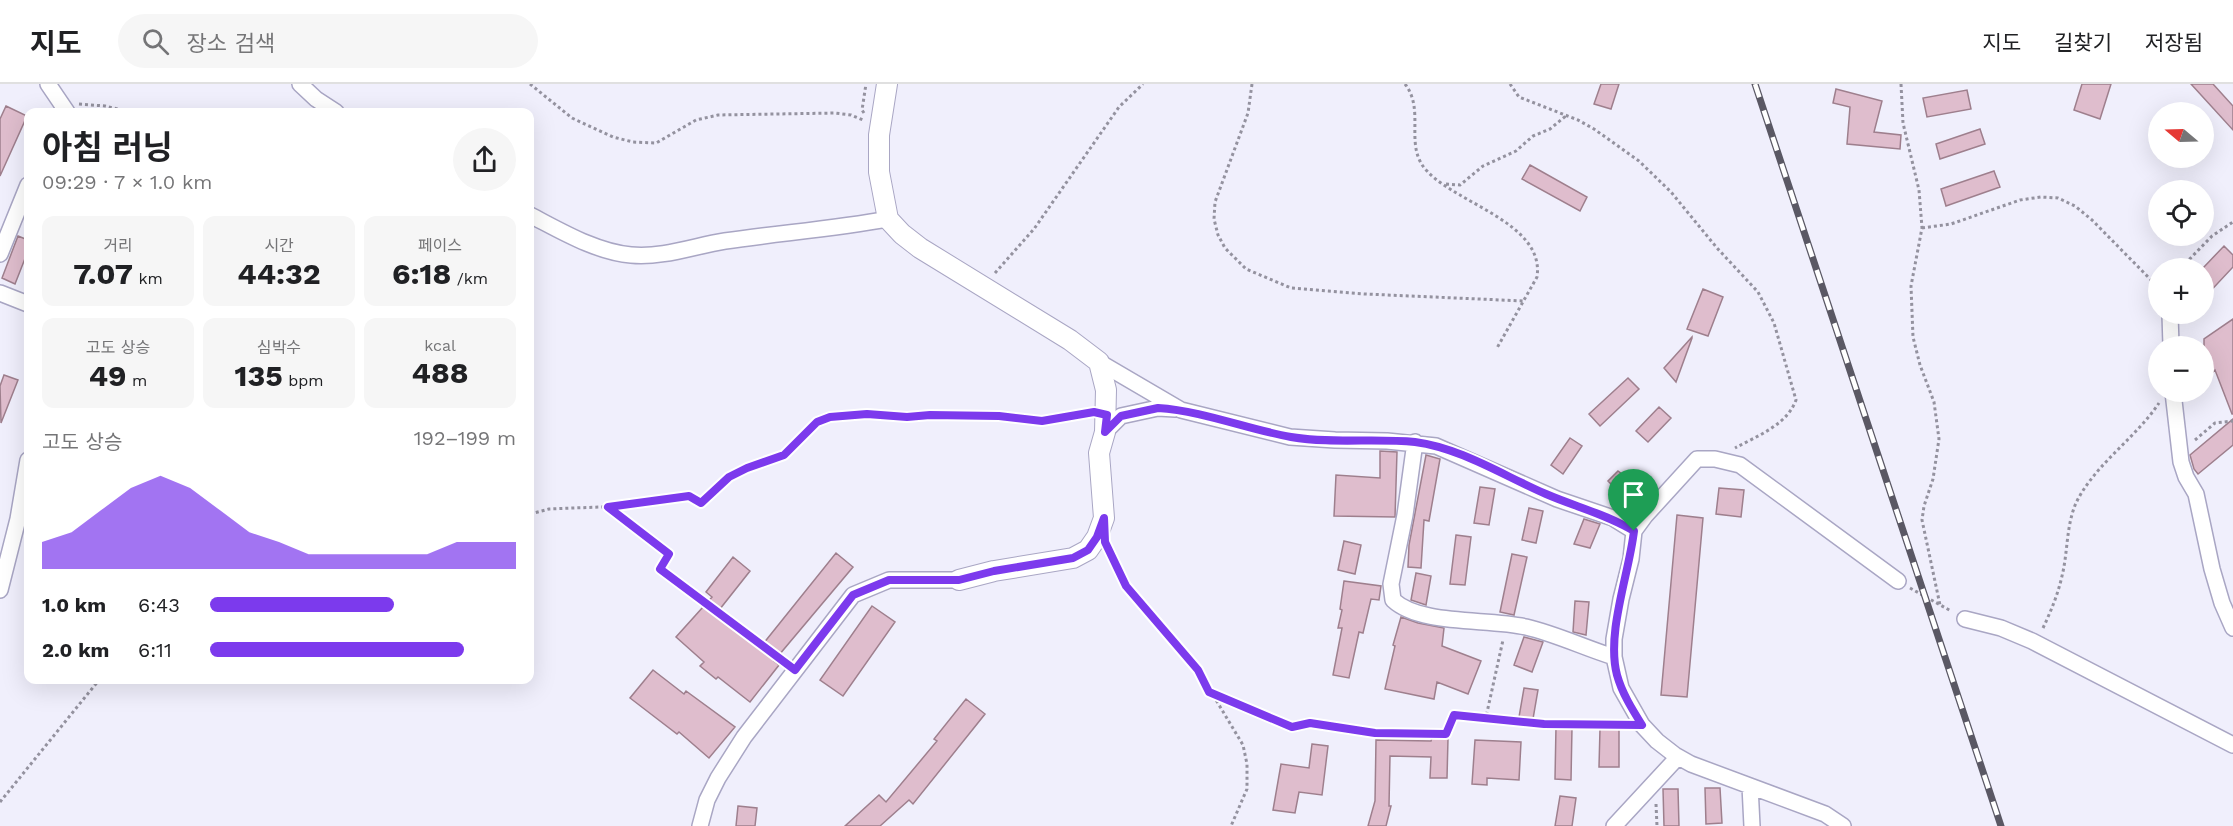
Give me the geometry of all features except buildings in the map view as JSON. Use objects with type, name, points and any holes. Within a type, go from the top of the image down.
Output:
[{"type":"street","points":[[48,84],[62,108]]},
{"type":"street","points":[[887,84],[879,135],[879,172],[888,219],[920,248],[1070,340],[1099,362],[1181,410]]},
{"type":"street","points":[[304,85],[331,108]]},
{"type":"street","points":[[0,254],[24,195]]},
{"type":"street","points":[[534,217],[594,245],[632,255],[666,253],[745,238],[850,226],[888,219]]},
{"type":"street","points":[[0,292],[24,302]]},
{"type":"street","points":[[700,826],[707,800],[744,737],[853,595],[889,580],[959,580],[994,571],[1073,558],[1088,550],[1097,537],[1104,518],[1099,453],[1106,423],[1107,390],[1099,362]]},
{"type":"street","points":[[2167,402],[2186,477],[2196,494],[2212,569],[2222,603],[2233,628]]},
{"type":"street","points":[[1106,423],[1121,416],[1158,408],[1181,410],[1290,437],[1415,442],[1450,451],[1557,499],[1613,518],[1634,531]]},
{"type":"street","points":[[1415,442],[1405,515],[1392,584],[1393,600],[1401,607],[1424,615],[1506,623],[1529,628],[1614,657]]},
{"type":"street","points":[[1843,826],[1825,814],[1691,764],[1678,757],[1642,725],[1621,688],[1614,657],[1614,639],[1620,599],[1631,560],[1634,531],[1697,459],[1715,459],[1740,465],[1898,581]]},
{"type":"street","points":[[0,590],[2,565],[18,519],[24,484]]},
{"type":"street","points":[[1965,619],[2001,628],[2032,641],[2233,745]]},
{"type":"street","points":[[1614,826],[1678,757]]},
{"type":"street","points":[[1750,786],[1752,826]]},
{"type":"path","points":[[530,84],[572,118],[613,137],[633,142],[656,143],[696,120],[717,115],[835,113],[851,115],[869,123]]},
{"type":"path","points":[[976,284],[987,280],[998,270],[1034,229],[1119,107],[1143,84]]},
{"type":"path","points":[[1252,84],[1248,112],[1215,202],[1214,219],[1218,235],[1225,248],[1246,269],[1291,288],[1365,294],[1524,301]]},
{"type":"path","points":[[1405,84],[1415,105],[1414,147],[1419,161],[1428,172],[1444,184],[1524,237],[1534,251],[1539,265],[1537,277],[1497,348]]},
{"type":"path","points":[[1510,84],[1520,97],[1567,115],[1602,134],[1639,161],[1658,178],[1717,248],[1758,292],[1774,323],[1796,400],[1792,411],[1768,431],[1715,459]]},
{"type":"path","points":[[1901,84],[1904,123],[1919,190],[1922,228],[1911,286],[1913,337],[1920,365],[1934,402],[1939,439],[1933,479],[1922,520],[1940,605]]},
{"type":"path","points":[[69,108],[80,104],[113,108]]},
{"type":"path","points":[[1444,184],[1460,184],[1483,166],[1515,151],[1533,136],[1551,129],[1567,115]]},
{"type":"path","points":[[1922,228],[1951,224],[2020,200],[2041,197],[2058,198],[2092,220],[2148,277]]},
{"type":"path","points":[[2191,258],[2212,236],[2233,222]]},
{"type":"path","points":[[2032,641],[2043,628],[2055,601],[2063,575],[2070,520],[2080,497],[2095,476],[2161,402]]},
{"type":"path","points":[[534,513],[549,509],[608,507],[689,496],[701,503],[729,477],[784,455],[817,422],[830,417],[867,414],[907,417],[999,416],[1042,421],[1094,412],[1106,423]]},
{"type":"path","points":[[2179,452],[2216,423],[2233,420]]},
{"type":"path","points":[[608,507],[669,554],[660,569],[795,670]]},
{"type":"path","points":[[1104,518],[1105,542],[1126,586],[1198,670],[1209,692],[1243,745],[1247,764],[1247,789],[1231,826]]},
{"type":"path","points":[[1898,581],[1965,619]]},
{"type":"path","points":[[1486,717],[1506,623]]},
{"type":"path","points":[[0,802],[96,684]]},
{"type":"path","points":[[1209,692],[1292,727],[1310,723],[1375,733],[1446,734],[1454,715],[1544,724],[1642,725]]},
{"type":"railway","points":[[1755,84],[2001,826]]},
{"type":"route","points":[[1158,408],[1181,410],[1290,437],[1415,442],[1436,446],[1557,499],[1613,518],[1634,531],[1631,560],[1620,599],[1614,639],[1614,657],[1621,688],[1642,725],[1544,724],[1454,715],[1446,734],[1375,733],[1310,723],[1292,727],[1209,692],[1198,670],[1126,586],[1105,542],[1104,518],[1097,537],[1088,550],[1073,558],[994,571],[959,580],[889,580],[853,595],[795,670],[660,569],[669,554],[608,507],[689,496],[701,503],[729,477],[784,455],[817,422],[830,417],[867,414],[907,417],[999,416],[1042,421],[1094,412],[1107,415],[1105,432],[1121,416],[1158,408]]}]
